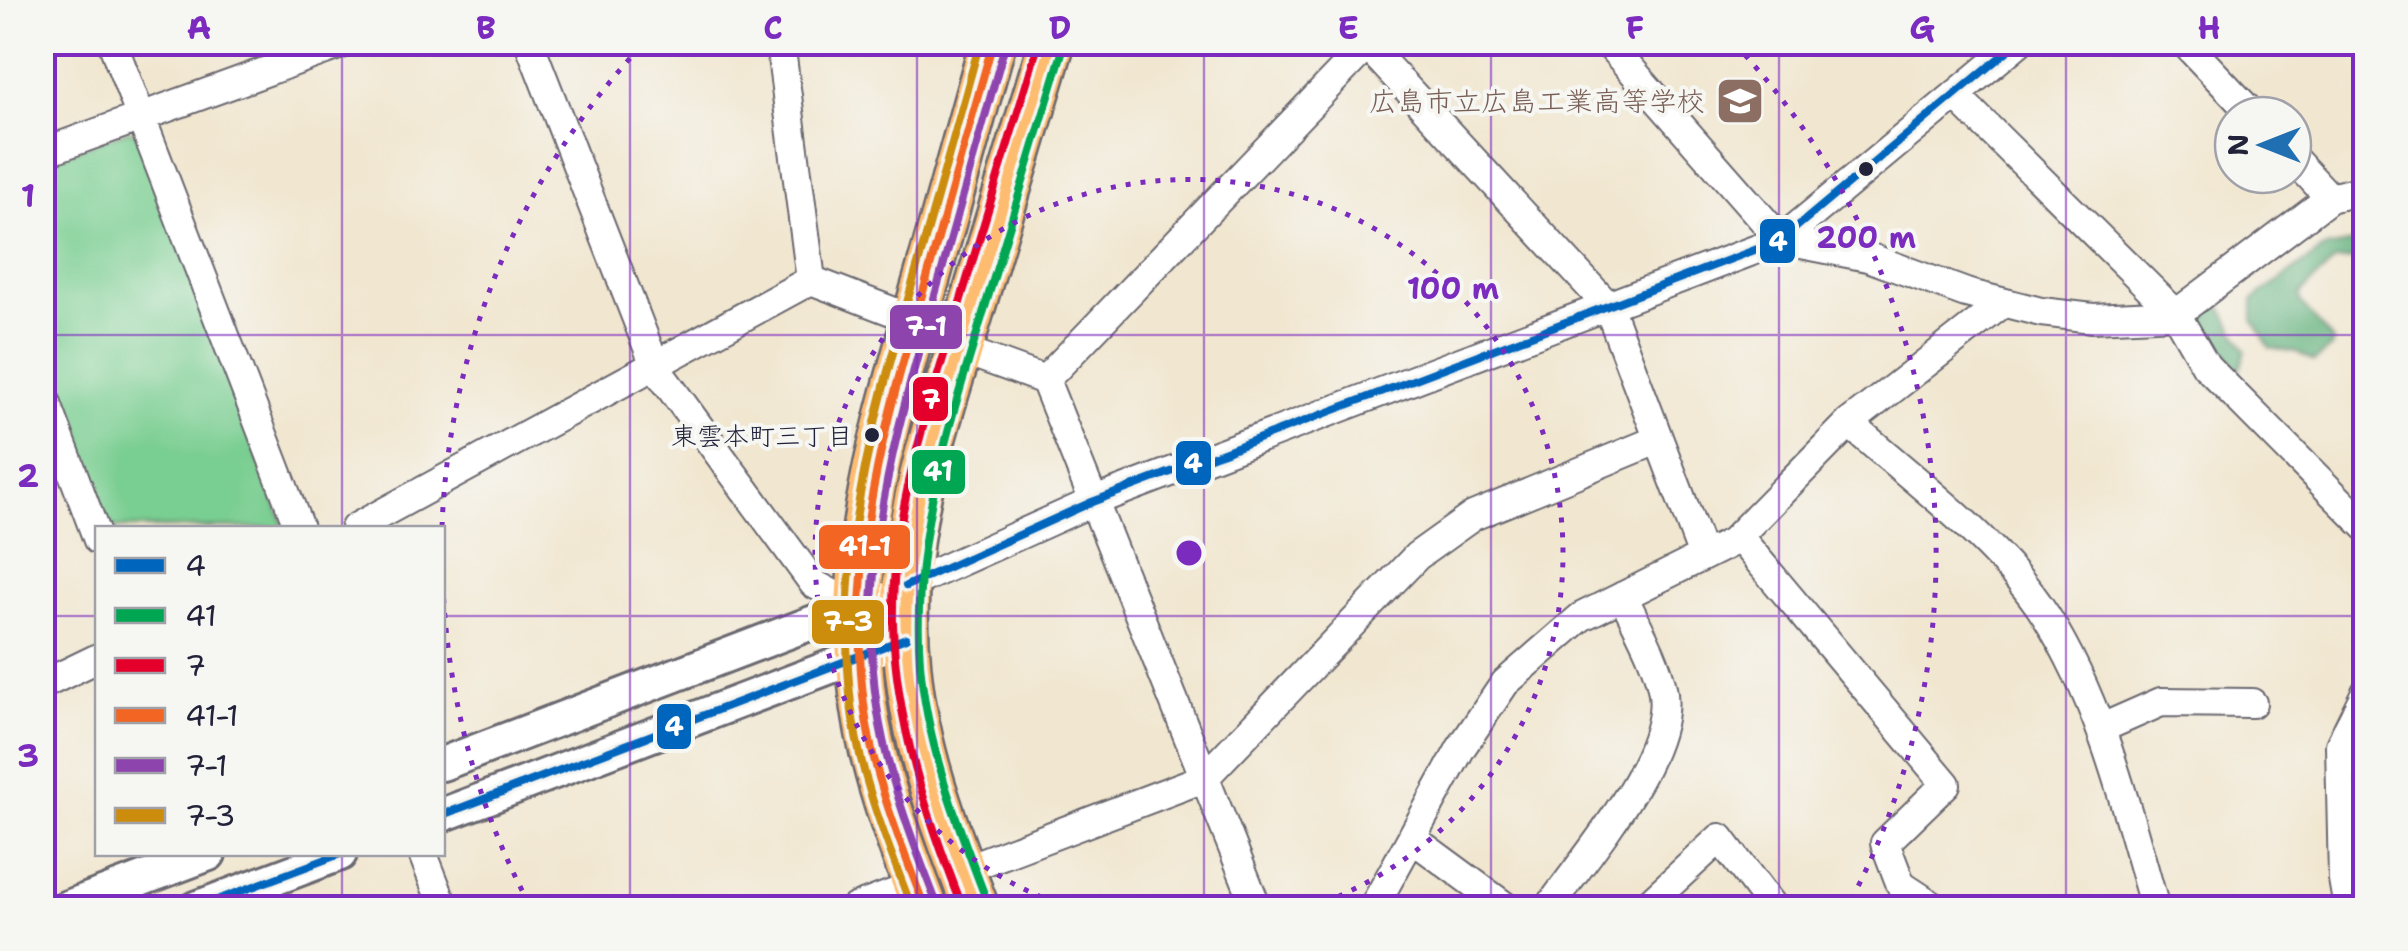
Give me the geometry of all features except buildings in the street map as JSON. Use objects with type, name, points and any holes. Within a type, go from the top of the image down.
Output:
[{"type":"highway","points":[[920,897],[878,771],[859,654],[857,607],[870,483],[993,42]]},
{"type":"highway","points":[[969,889],[924,760],[906,638],[906,586],[923,463],[1052,42]]},
{"type":"street","points":[[112,42],[298,526]]},
{"type":"street","points":[[42,153],[347,42]]},
{"type":"street","points":[[529,42],[656,368],[814,584],[857,607]]},
{"type":"street","points":[[780,42],[811,280]]},
{"type":"street","points":[[1608,42],[1781,240],[1868,257],[2041,312],[2093,318],[2176,314],[2330,198],[2366,189]]},
{"type":"street","points":[[445,763],[857,607],[1092,502],[1781,240],[2019,42]]},
{"type":"street","points":[[2184,42],[2233,95]]},
{"type":"street","points":[[1045,380],[1368,43],[1608,306],[1702,556]]},
{"type":"street","points":[[1955,95],[2176,314],[2206,366],[2366,527]]},
{"type":"street","points":[[2313,180],[2330,198]]},
{"type":"street","points":[[358,526],[656,368],[811,280]]},
{"type":"street","points":[[811,280],[915,320]]},
{"type":"street","points":[[1373,908],[1462,748],[1505,683],[1581,617],[1738,536],[1849,423],[2003,302]]},
{"type":"street","points":[[960,349],[1045,380],[1257,908]]},
{"type":"street","points":[[42,391],[95,532]]},
{"type":"street","points":[[1849,423],[1984,543],[2044,614],[2102,728],[2155,908]]},
{"type":"street","points":[[969,889],[1204,778],[1418,556],[1474,516],[1657,440]]},
{"type":"street","points":[[1738,536],[1946,784],[1884,843],[1901,885],[1936,908]]},
{"type":"street","points":[[1549,908],[1659,740],[1664,692],[1623,596]]},
{"type":"street","points":[[445,813],[906,638]]},
{"type":"street","points":[[42,686],[95,660]]},
{"type":"street","points":[[2347,908],[2340,745],[2366,692]]},
{"type":"street","points":[[2102,728],[2161,702],[2252,703]]},
{"type":"street","points":[[1412,838],[1507,908]]},
{"type":"street","points":[[1644,908],[1720,838],[1773,908]]},
{"type":"street","points":[[66,908],[204,856]]},
{"type":"street","points":[[196,908],[335,856]]},
{"type":"street","points":[[424,856],[444,908]]},
{"type":"street","points":[[855,908],[920,897]]},
{"type":"green space","points":[[129,130],[139,135],[284,526],[100,526],[43,367],[43,162]]},
{"type":"green space","points":[[2365,241],[2365,258],[2335,261],[2300,294],[2300,302],[2333,341],[2331,348],[2314,361],[2296,352],[2270,348],[2253,320],[2253,300],[2325,248]]},
{"type":"green space","points":[[2217,299],[2246,351],[2240,369],[2224,365],[2200,320],[2201,306]]},
{"type":"transit line","name":"7-3","points":[[912,908],[860,757],[851,704],[848,595],[853,541],[872,435],[980,42]]},
{"type":"transit line","name":"41-1","points":[[925,908],[873,756],[864,704],[860,597],[883,440],[993,42]]},
{"type":"transit line","name":"7","points":[[963,908],[937,839],[907,733],[895,660],[894,583],[904,507],[922,431],[1039,42]]},
{"type":"transit line","name":"4","points":[[906,586],[1092,502],[1781,240],[2018,42]]},
{"type":"transit line","name":"7-1","points":[[937,904],[901,807],[881,732],[872,653],[876,547],[895,442],[1005,45]]},
{"type":"transit line","name":"41","points":[[988,904],[955,816],[929,725],[920,663],[921,572],[946,439],[1064,46]]},
{"type":"transit line","name":"4","points":[[445,814],[906,638]]},
{"type":"transit line","name":"4","points":[[196,908],[335,856]]},
{"type":"place","name":"広島市立広島工業高等学校","points":[[1740,101]]},
{"type":"place","name":"東雲本町三丁目","points":[[872,435]]}]
